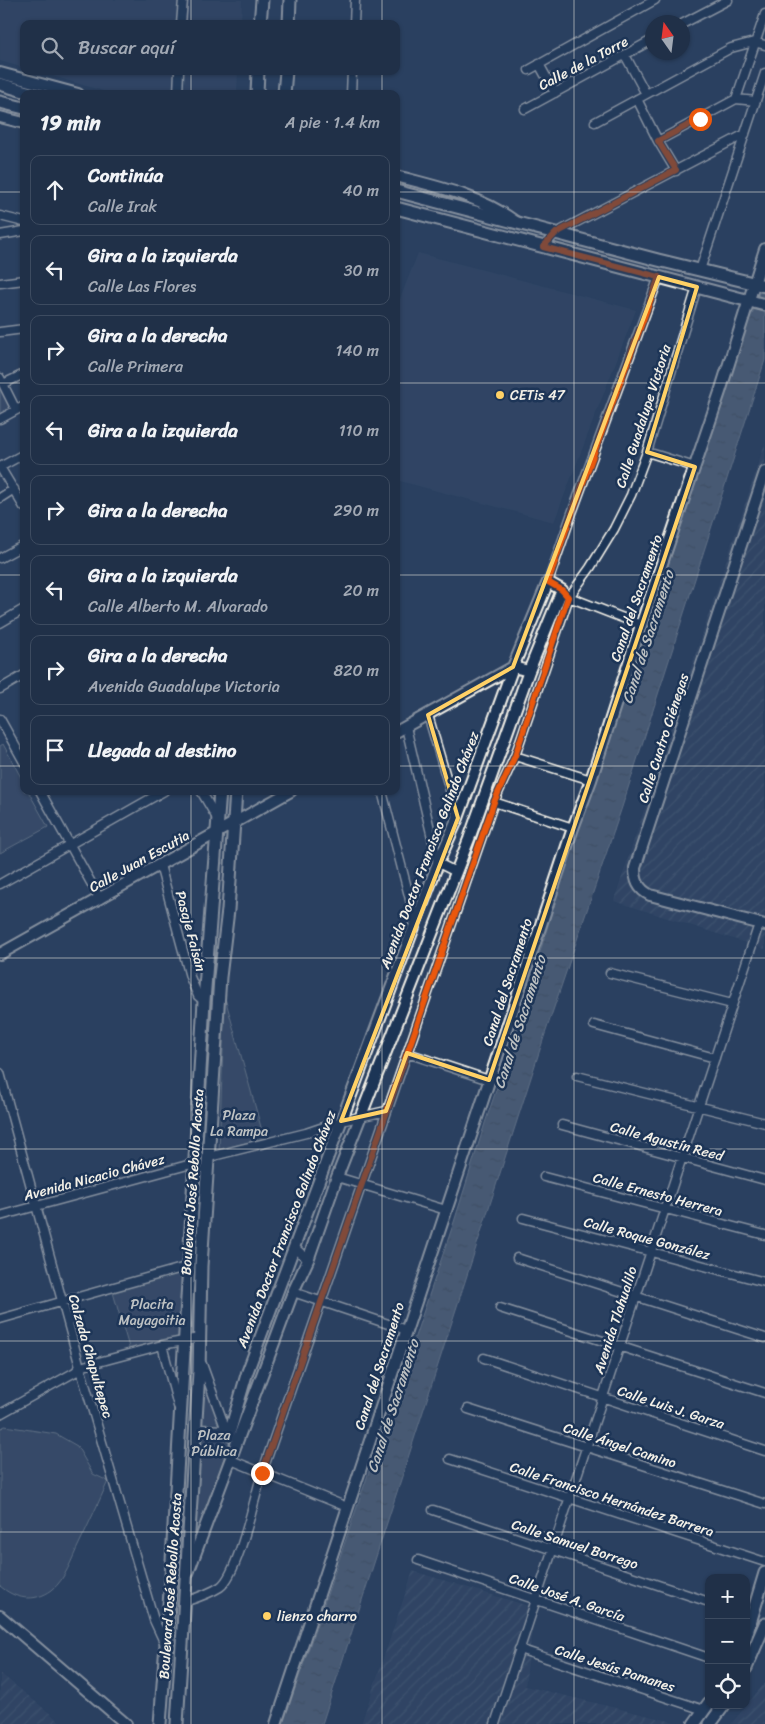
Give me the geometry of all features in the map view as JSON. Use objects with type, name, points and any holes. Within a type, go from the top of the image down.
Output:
[{"type":"main road","points":[[260,20],[262,0]]},
{"type":"main road","points":[[289,20],[290,0]]},
{"type":"main road","points":[[257,90],[258,75]]},
{"type":"main road","points":[[284,90],[286,75]]},
{"type":"main road","points":[[0,84],[20,90]]},
{"type":"main road","points":[[0,102],[20,107]]},
{"type":"main road","points":[[400,192],[759,285]]},
{"type":"main road","points":[[400,209],[765,305]]},
{"type":"main road","name":"Boulevard José Rebollo Acosta","points":[[160,1724],[171,1578],[204,1001],[220,795]]},
{"type":"main road","name":"Boulevard José Rebollo Acosta","points":[[177,1724],[196,1429],[204,1224],[220,977],[228,910],[236,795]]},
{"type":"main road","points":[[194,1163],[199,1166],[202,1172],[201,1213],[204,1224]]},
{"type":"main road","points":[[750,1615],[765,1573]]},
{"type":"main road","points":[[748,1664],[765,1624]]},
{"type":"main road","points":[[162,1692],[178,1691]]},
{"type":"main road","points":[[694,1724],[705,1708]]},
{"type":"main road","points":[[710,1724],[721,1709]]},
{"type":"street","points":[[181,20],[183,0]]},
{"type":"street","points":[[354,20],[355,0]]},
{"type":"street","points":[[529,70],[655,0]]},
{"type":"street","points":[[690,19],[714,3],[728,0]]},
{"type":"street","points":[[736,99],[765,14]]},
{"type":"street","points":[[595,122],[731,48],[754,42],[765,45]]},
{"type":"street","name":"Calle de la Torre","points":[[525,109],[645,44]]},
{"type":"street","points":[[625,55],[646,94]]},
{"type":"street","points":[[539,64],[555,93]]},
{"type":"street","points":[[0,73],[63,90]]},
{"type":"street","points":[[700,270],[765,74]]},
{"type":"street","points":[[178,90],[179,75]]},
{"type":"street","points":[[351,90],[352,75]]},
{"type":"street","points":[[637,99],[658,141],[676,170]]},
{"type":"street","points":[[658,141],[736,99],[756,101]]},
{"type":"street","points":[[0,116],[20,122]]},
{"type":"street","points":[[543,247],[556,233],[745,134]]},
{"type":"street","points":[[400,177],[477,199],[502,211],[519,224]]},
{"type":"street","points":[[0,216],[20,221]]},
{"type":"street","points":[[0,235],[20,232]]},
{"type":"street","name":"Canal del Sacramento","points":[[276,1724],[573,828],[592,780],[641,625],[750,300],[759,285],[765,250]]},
{"type":"street","name":"Avenida Doctor Francisco Galindo Chávez","points":[[227,1432],[247,1372],[438,863],[458,818],[513,667],[548,582],[659,277]]},
{"type":"street","points":[[0,283],[20,280]]},
{"type":"street","name":"Calle Guadalupe Victoria","points":[[184,1602],[220,1587],[231,1574],[262,1473],[386,1111],[494,802],[515,756],[565,593],[590,568],[614,529],[631,495],[647,452],[696,287]]},
{"type":"street","points":[[0,332],[20,329]]},
{"type":"street","points":[[0,419],[20,408],[2,381],[20,375]]},
{"type":"street","points":[[647,452],[695,467]]},
{"type":"street","points":[[20,456],[0,467],[20,500]]},
{"type":"street","name":"Calle Cuatro Ciénegas","points":[[762,925],[650,895],[639,887],[635,876],[635,868],[765,472]]},
{"type":"street","points":[[0,498],[14,489]]},
{"type":"street","points":[[0,558],[20,547]]},
{"type":"street","points":[[548,582],[565,593],[641,625]]},
{"type":"street","name":"Avenida Doctor Francisco Galindo Chávez","points":[[186,1578],[293,1292],[308,1260],[337,1177],[456,872],[529,671],[565,593]]},
{"type":"street","points":[[0,622],[20,611]]},
{"type":"street","points":[[400,730],[513,667],[529,671]]},
{"type":"street","points":[[0,689],[20,677]]},
{"type":"street","points":[[428,715],[458,818]]},
{"type":"street","points":[[0,719],[20,755]]},
{"type":"street","points":[[406,727],[438,863],[456,872]]},
{"type":"street","points":[[16,748],[20,746]]},
{"type":"street","points":[[515,756],[592,780]]},
{"type":"street","points":[[45,795],[100,899]]},
{"type":"street","points":[[0,884],[157,795]]},
{"type":"street","points":[[203,795],[218,826]]},
{"type":"street","name":"Calle Juan Escutia","points":[[0,954],[160,864],[218,826],[234,823],[284,795]]},
{"type":"street","points":[[383,795],[416,923]]},
{"type":"street","points":[[494,802],[573,828]]},
{"type":"street","name":"Pasaje Faisán","points":[[160,864],[190,977],[198,996],[204,1001]]},
{"type":"street","name":"Avenida Tlahualilo","points":[[495,1724],[732,1004],[762,925]]},
{"type":"street","points":[[610,973],[732,1004]]},
{"type":"street","points":[[594,1024],[715,1058]]},
{"type":"street","points":[[407,1053],[489,1080]]},
{"type":"street","name":"Calzada Chapultepec","points":[[0,1072],[80,1367],[154,1620],[165,1644]]},
{"type":"street","points":[[577,1076],[765,1123]]},
{"type":"street","points":[[0,1110],[9,1107]]},
{"type":"street","points":[[209,1157],[341,1121],[386,1111]]},
{"type":"street","name":"Calle Agustín Reed","points":[[562,1125],[765,1180]]},
{"type":"street","name":"Avenida Nicacio Chávez","points":[[0,1216],[194,1163]]},
{"type":"street","points":[[337,1177],[446,1210]]},
{"type":"street","name":"Calle Ernesto Herrera","points":[[544,1177],[765,1235]]},
{"type":"street","name":"Calle Roque González","points":[[523,1218],[765,1282]]},
{"type":"street","points":[[294,1247],[308,1260]]},
{"type":"street","points":[[517,1258],[765,1338]]},
{"type":"street","points":[[0,1319],[189,1266]]},
{"type":"street","points":[[293,1292],[406,1330]]},
{"type":"street","points":[[500,1308],[765,1393]]},
{"type":"street","points":[[0,1414],[75,1372],[80,1367],[162,1345],[199,1338]]},
{"type":"street","points":[[162,1345],[180,1414]]},
{"type":"street","points":[[199,1358],[227,1432],[236,1446]]},
{"type":"street","name":"Calle Luis J. Garza","points":[[484,1358],[765,1451]]},
{"type":"street","name":"Calle Ángel Camino","points":[[468,1410],[765,1504]]},
{"type":"street","points":[[196,1429],[227,1432]]},
{"type":"street","name":"Calle Francisco Hernández Barrera","points":[[450,1459],[765,1562]]},
{"type":"street","points":[[231,1460],[347,1507]]},
{"type":"street","name":"Calle Samuel Borrego","points":[[433,1510],[705,1601]]},
{"type":"street","name":"Calle José A. García","points":[[418,1560],[705,1657]]},
{"type":"street","points":[[0,1616],[126,1724]]},
{"type":"street","name":"Calle Jesús Pamanes","points":[[519,1649],[705,1706]]},
{"type":"highlighted area","points":[[659,277],[697,287],[647,452],[695,467],[489,1080],[407,1053],[386,1111],[341,1121],[458,818],[428,715],[513,667]]},
{"type":"shaded area","points":[[0,0],[242,0],[241,20],[20,20],[20,67],[0,61]]},
{"type":"shaded area","points":[[49,75],[238,75],[237,90],[100,90]]},
{"type":"shaded area","name":"CETis 47","points":[[418,253],[636,310],[554,522],[400,481],[400,299]]},
{"type":"shaded area","points":[[765,443],[765,949],[614,901]]},
{"type":"shaded area","points":[[413,1571],[535,1608],[525,1686],[682,1724],[361,1724]]},
{"type":"shaded area","points":[[0,1673],[63,1724],[0,1724]]},
{"type":"shaded area","points":[[765,1683],[765,1724],[731,1724],[743,1709],[750,1709],[750,1701]]},
{"type":"green space","points":[[0,383],[13,409],[0,416]]},
{"type":"green space","points":[[3,744],[20,776],[20,795],[30,795],[48,827],[0,853],[0,746]]},
{"type":"green space","name":"Plaza La Rampa","points":[[225,998],[264,1138],[219,1150]]},
{"type":"green space","name":"Placita Mayagoitia","points":[[188,1268],[183,1338],[130,1351],[112,1289]]},
{"type":"green space","name":"Plaza Pública","points":[[203,1373],[230,1440],[190,1562]]},
{"type":"green space","points":[[5,1426],[56,1434],[77,1446],[93,1474],[108,1481],[64,1575],[57,1586],[38,1597],[25,1598],[18,1596],[0,1586],[0,1429]]},
{"type":"water","name":"Canal de Sacramento","points":[[765,272],[765,360],[622,807],[545,1034],[322,1724],[283,1724],[454,1222],[518,1025],[565,869],[649,624]]},
{"type":"place","name":"CETis 47","points":[[500,395]]},
{"type":"place","name":"lienzo charro","points":[[267,1616]]},
{"type":"route","points":[[262,1473],[494,802],[515,756],[568,597],[562,590],[548,582],[659,277],[543,247],[556,233],[676,170],[658,141],[700,119]]}]
